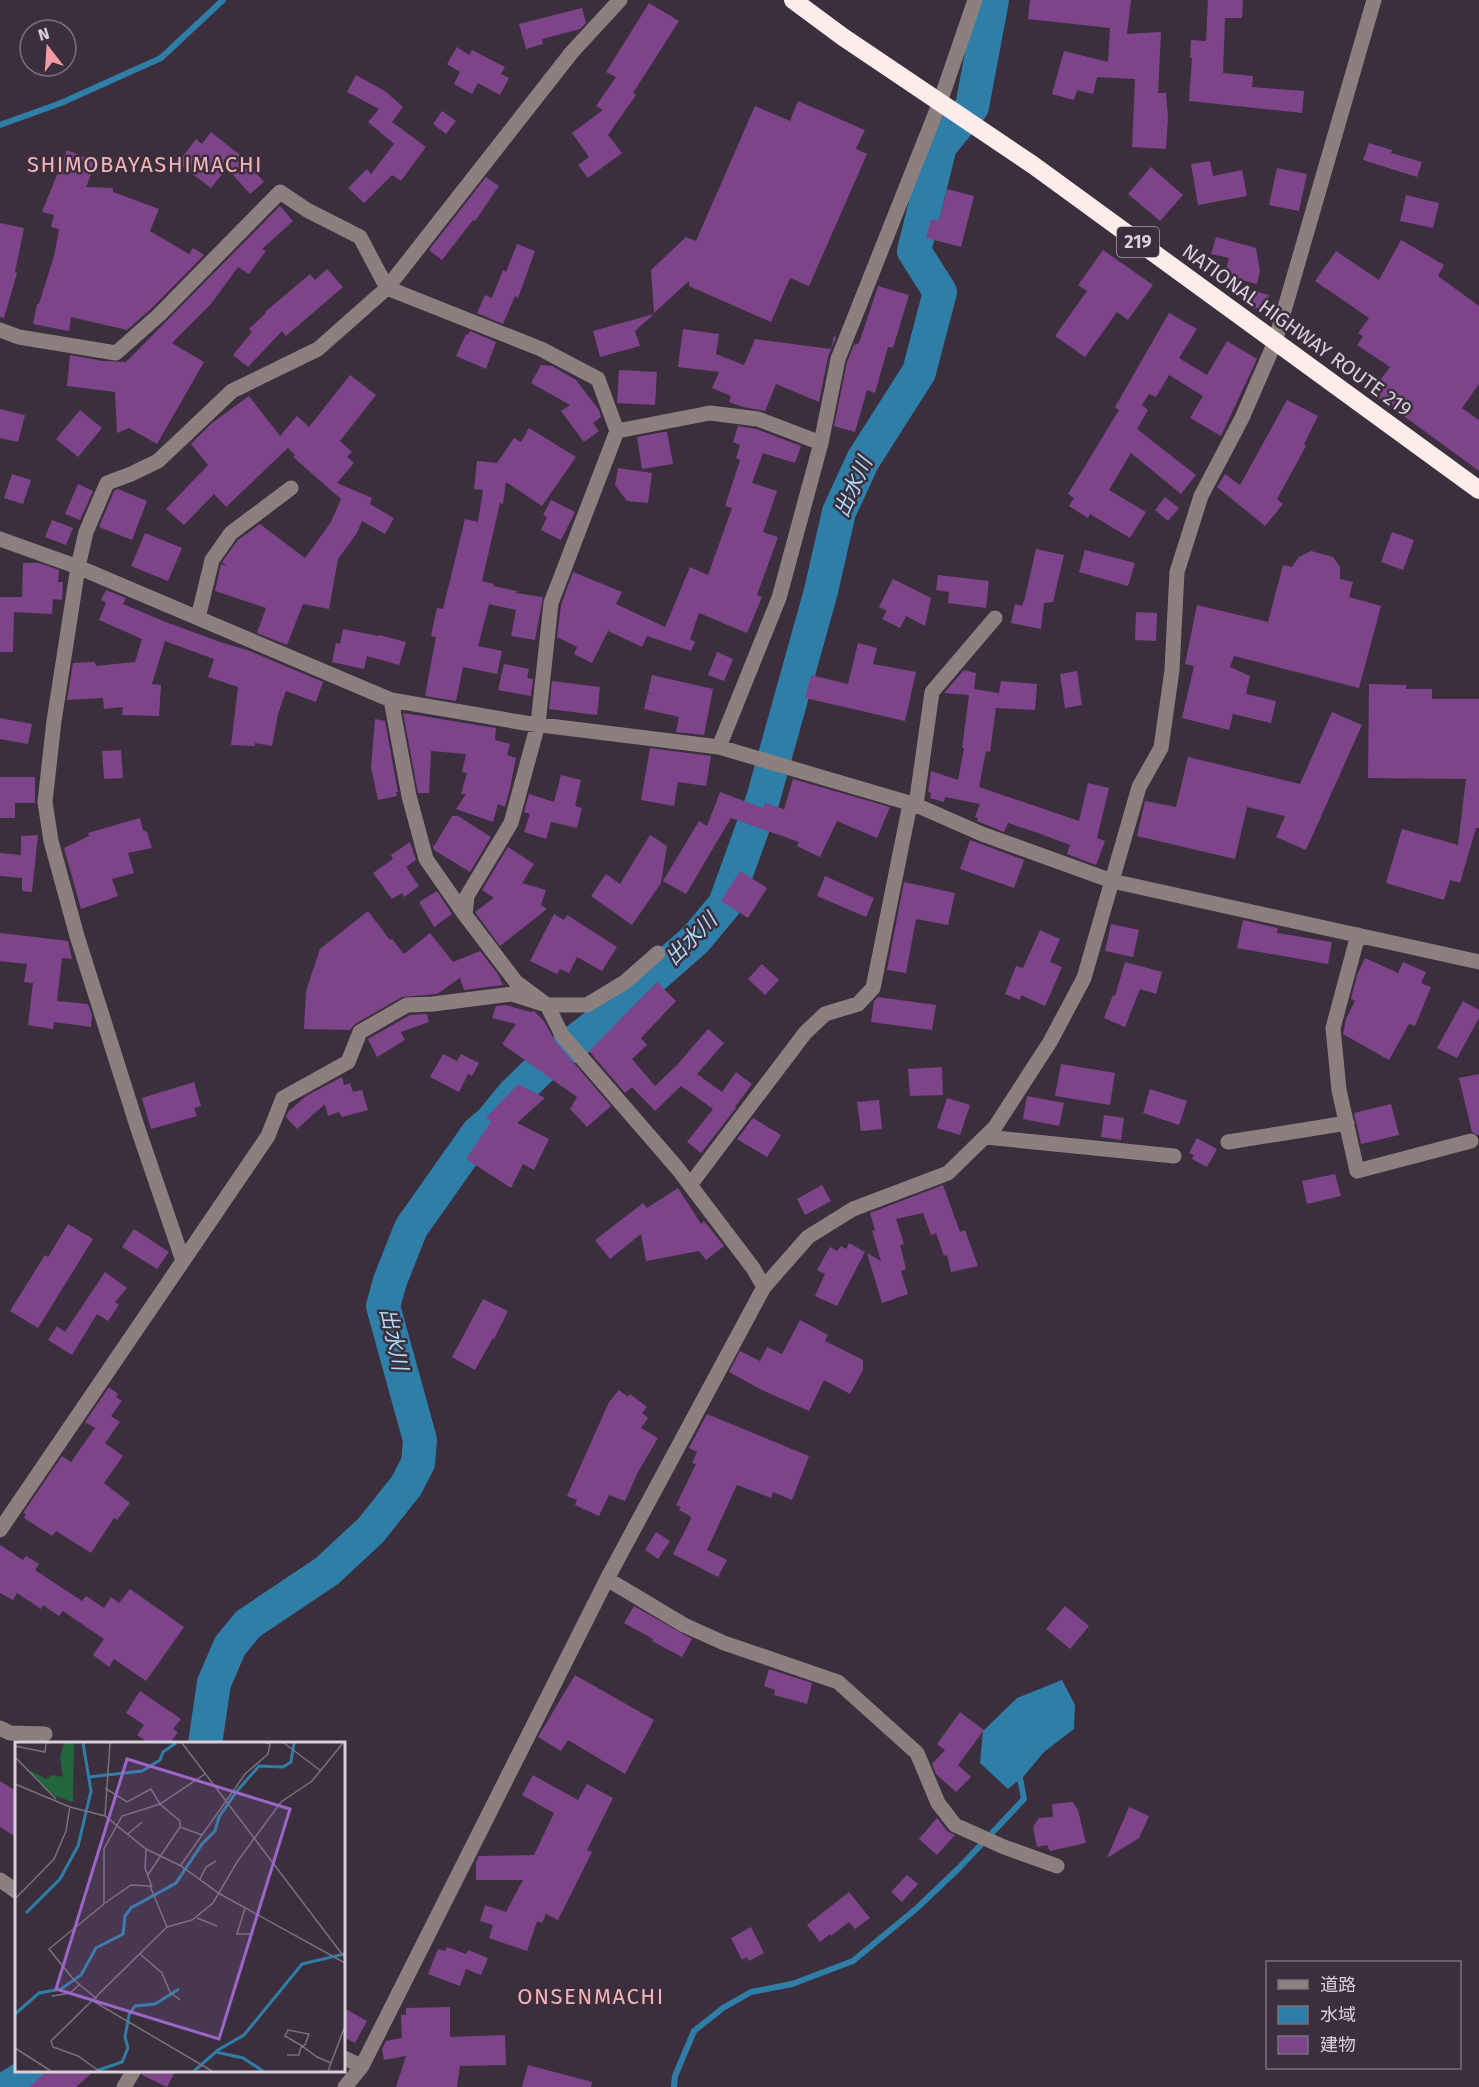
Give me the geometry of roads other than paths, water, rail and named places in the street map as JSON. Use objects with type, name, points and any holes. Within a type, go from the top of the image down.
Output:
[{"type":"highway","name":"NATIONAL HIGHWAY ROUTE 219","points":[[793,0],[843,37],[1033,165],[1479,490]]},
{"type":"street","points":[[183,1260],[137,1126],[80,947],[49,831],[45,802],[52,733],[78,567],[86,532],[107,483],[158,461],[232,391],[318,350],[387,288],[572,52],[620,0]]},
{"type":"street","points":[[719,747],[779,598],[821,442],[838,359],[940,102],[975,0]]},
{"type":"street","points":[[345,2087],[362,2066],[607,1579],[764,1287],[807,1237],[854,1209],[948,1173],[995,1127],[1050,1042],[1084,978],[1139,787],[1161,748],[1172,670],[1177,572],[1201,496],[1242,418],[1275,342],[1374,0]]},
{"type":"street","points":[[0,330],[19,337],[116,353],[159,315],[280,192],[307,210],[360,237],[387,288],[541,349],[598,379],[617,431],[551,603],[538,724],[511,823],[467,896],[465,915]]},
{"type":"street","points":[[617,431],[710,412],[758,419],[821,442]]},
{"type":"street","points":[[198,618],[212,560],[231,533],[291,488]]},
{"type":"street","points":[[0,539],[78,567],[391,700],[538,724],[719,747],[913,805],[982,834],[1112,881],[1479,962]]},
{"type":"street","points":[[690,1185],[805,1033],[825,1014],[858,1004],[873,988],[913,805],[932,692],[995,618]]},
{"type":"street","points":[[391,700],[410,796],[426,859],[516,982],[547,1005],[562,1035],[629,1110],[690,1185],[753,1268],[764,1287]]},
{"type":"street","points":[[1358,935],[1333,1028],[1339,1090],[1357,1171],[1471,1141]]},
{"type":"street","points":[[0,1530],[268,1136],[283,1098],[348,1062],[360,1032],[408,1005],[512,994],[547,1005],[587,1005],[624,982],[658,953]]},
{"type":"street","points":[[1228,1142],[1347,1123]]},
{"type":"street","points":[[985,1137],[1174,1156]]},
{"type":"street","points":[[607,1579],[684,1625],[724,1642],[838,1682],[917,1754],[938,1803],[955,1825],[1004,1847],[1057,1866]]},
{"type":"street","points":[[0,1728],[10,1733],[45,1734]]},
{"type":"street","points":[[0,1880],[15,1890]]},
{"type":"street","points":[[345,2058],[362,2066]]},
{"type":"street","points":[[124,2087],[133,2072]]},
{"type":"water","points":[[1062,1680],[1075,1705],[1074,1729],[1044,1752],[1024,1776],[1008,1789],[980,1763],[983,1731],[1017,1698]]},
{"type":"waterway","points":[[0,125],[61,103],[161,58],[223,0]]},
{"type":"waterway","name":"出水川","points":[[205,1742],[214,1683],[230,1646],[248,1624],[327,1571],[371,1530],[406,1486],[418,1463],[420,1440],[383,1306],[390,1281],[411,1228],[478,1133],[491,1122],[514,1094],[541,1068],[612,1013],[696,939],[725,904],[763,799],[821,591],[839,512],[863,460],[919,372],[940,292],[914,251],[940,146],[972,107],[992,0]]},
{"type":"waterway","points":[[674,2087],[675,2076],[694,2031],[723,2008],[751,1992],[792,1984],[853,1961],[917,1908],[959,1868],[1024,1799],[1019,1773]]},
{"type":"waterway","name":"出水川","points":[[9,2087],[33,2072]]},
{"type":"district","name":"SHIMOBAYASHIMACHI","points":[[145,164]]},
{"type":"district","name":"ONSENMACHI","points":[[591,1996]]}]
